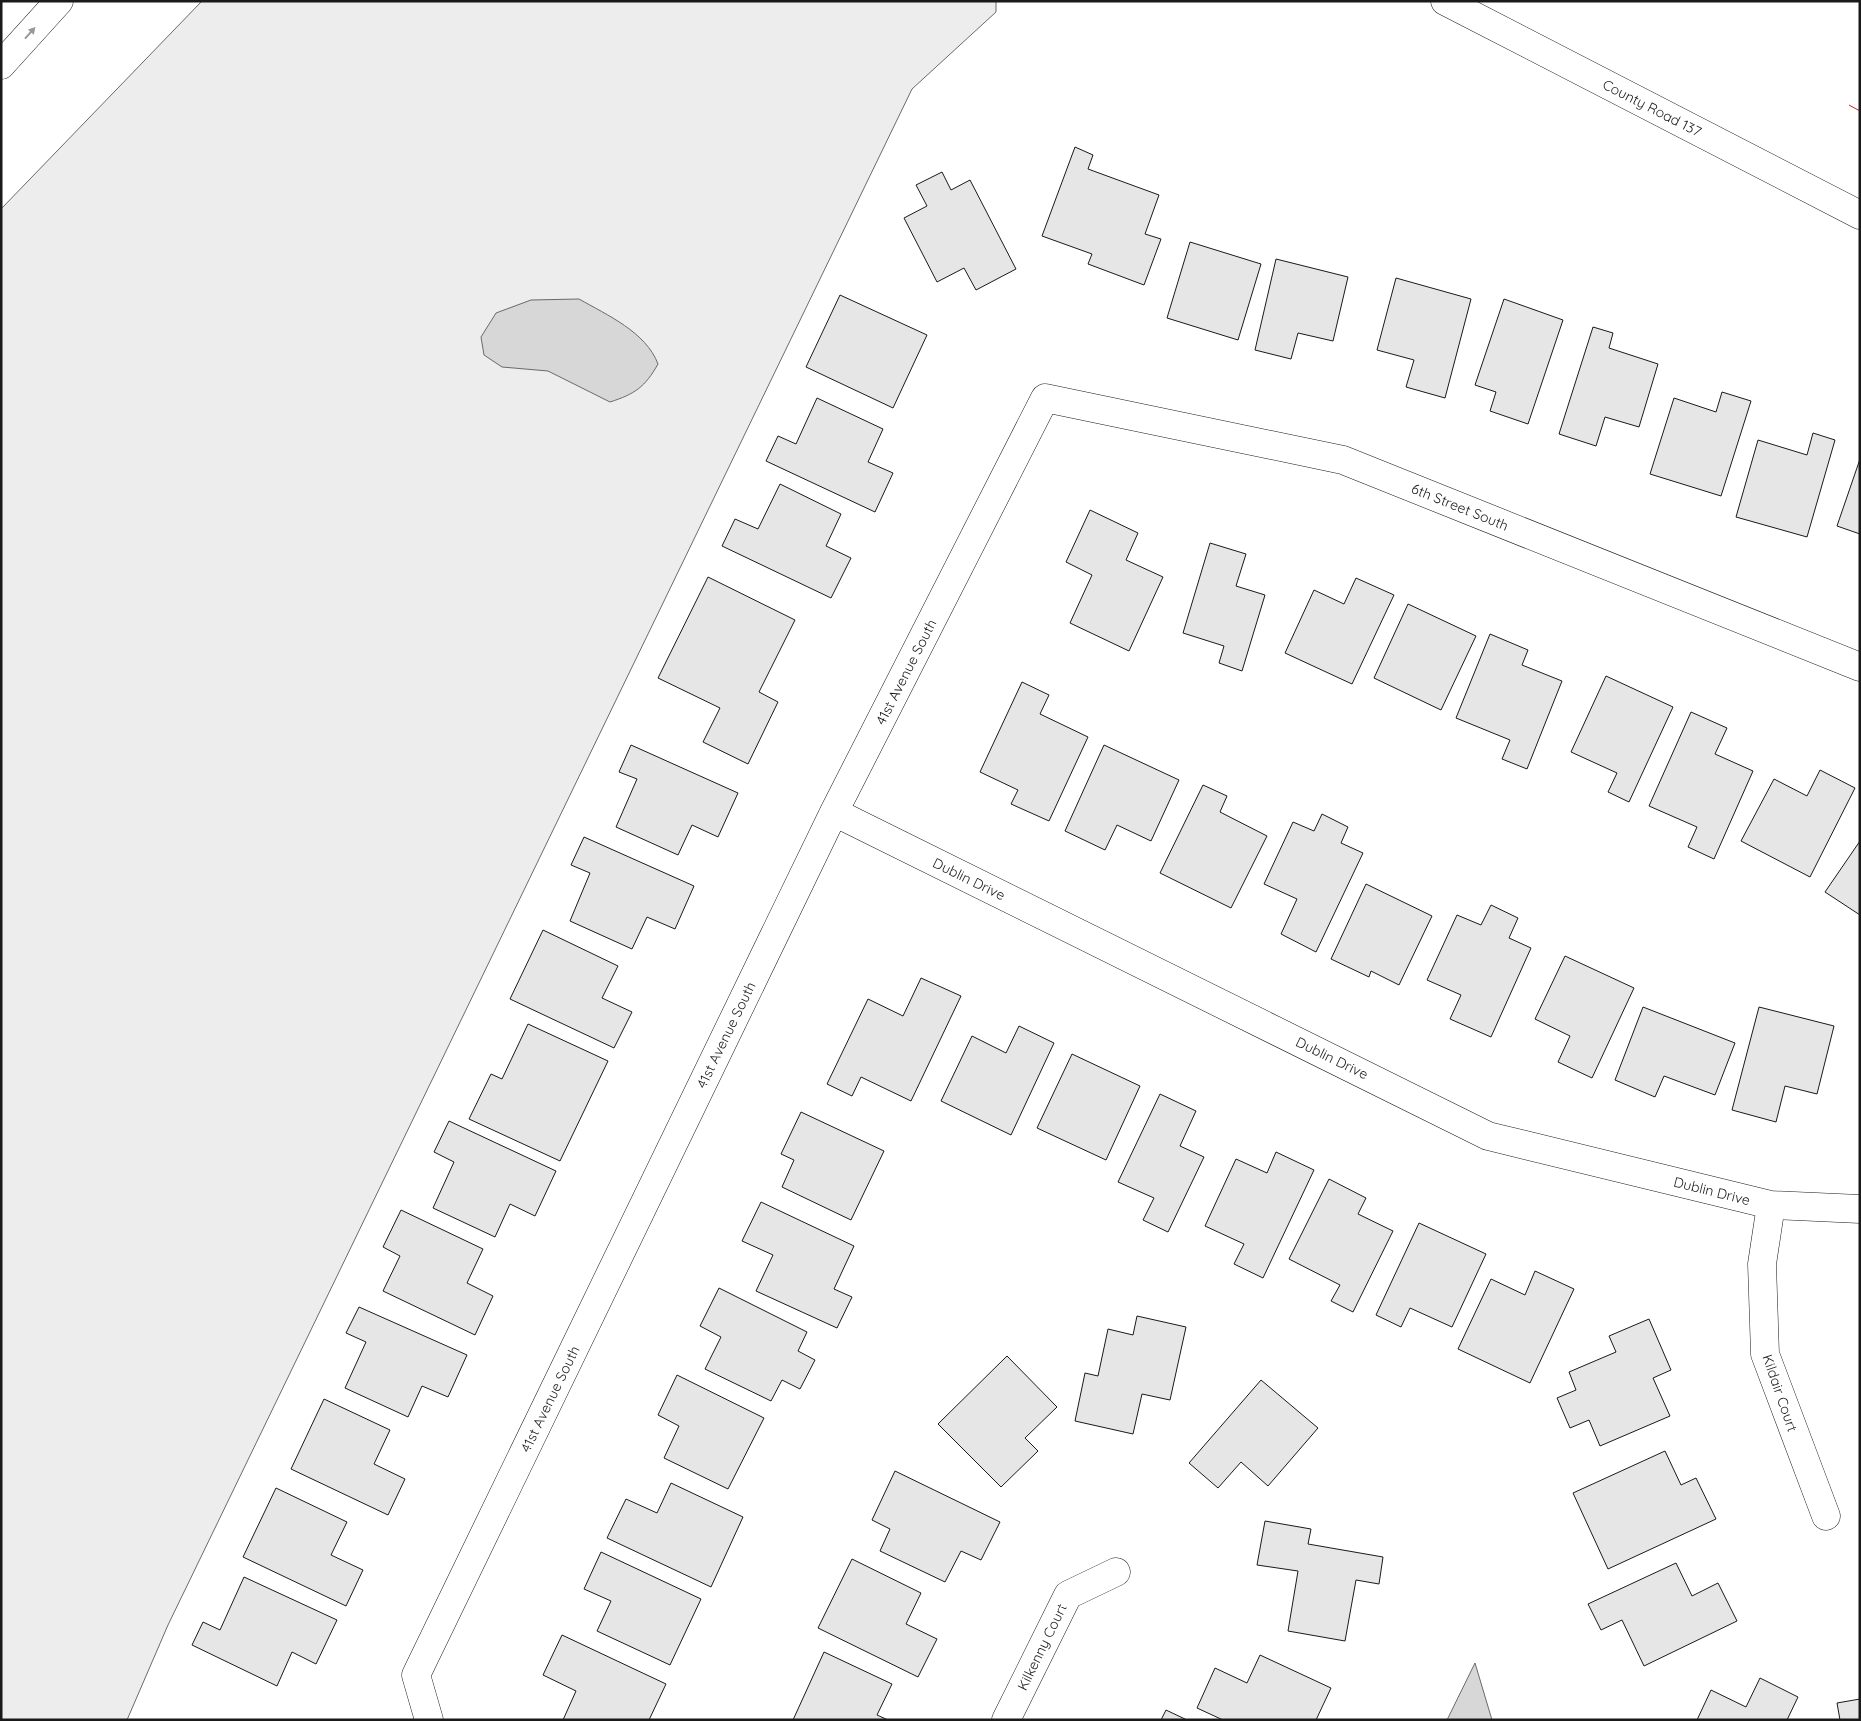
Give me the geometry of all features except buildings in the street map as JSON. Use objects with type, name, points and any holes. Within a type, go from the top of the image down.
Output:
[{"type":"main road","points":[[1,65],[59,1]]},
{"type":"main road","name":"County Road 137","points":[[1445,1],[1860,215]]},
{"type":"main road","name":"6th Street South","points":[[1044,398],[1343,460],[1860,668]]},
{"type":"main road","name":"41st Avenue South","points":[[428,1720],[416,1674],[834,812],[1044,398]]},
{"type":"main road","name":"Dublin Drive","points":[[834,812],[1488,1136],[1771,1205],[1860,1209]]},
{"type":"main road","name":"Kildair Court","points":[[1771,1205],[1762,1264],[1765,1354],[1826,1516]]},
{"type":"main road","name":"Kilkenny Court","points":[[1006,1720],[1068,1595],[1116,1572]]},
{"type":"shaded area","points":[[202,1],[996,1],[996,12],[912,89],[168,1625],[127,1720],[1,1720],[1,209]]},
{"type":"shaded area","points":[[579,299],[613,318],[635,334],[652,353],[658,364],[649,379],[633,393],[610,402],[548,371],[502,367],[484,355],[481,337],[496,313],[531,300]]},
{"type":"shaded area","points":[[1475,1663],[1492,1720],[1447,1720]]},
{"type":"power","points":[[1849,105],[1860,111]]}]
